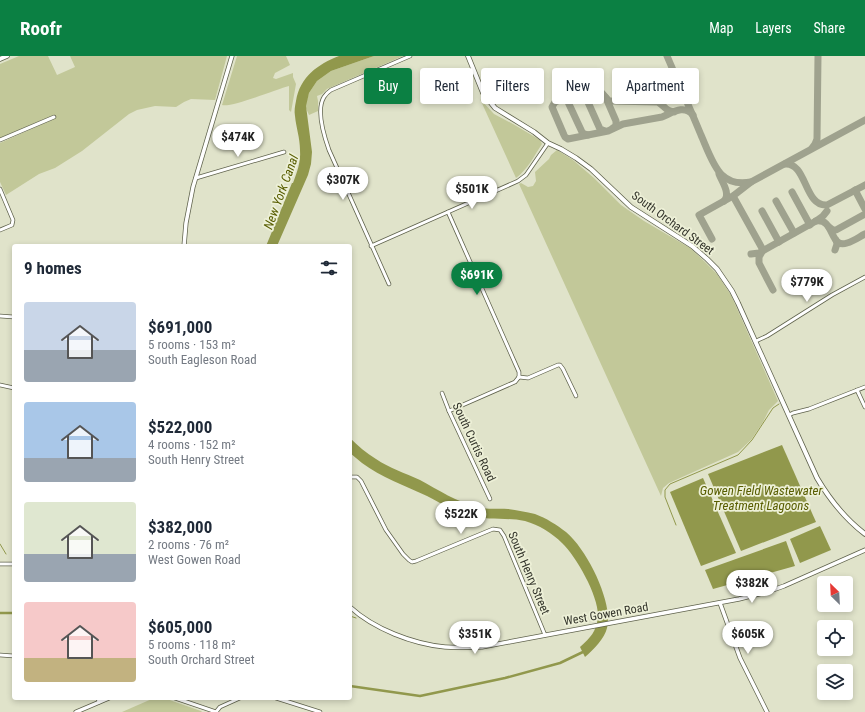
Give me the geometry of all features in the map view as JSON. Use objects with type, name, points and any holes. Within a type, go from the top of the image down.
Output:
[{"type":"main road","points":[[0,59],[7,56]]},
{"type":"main road","name":"South Orchard Street","points":[[468,56],[484,93],[495,108],[527,127],[548,143],[576,158],[591,169],[631,207],[682,239],[708,259],[717,269],[732,291],[756,341],[817,478],[826,493],[850,521],[865,534]]},
{"type":"street","points":[[184,244],[187,216],[196,178],[232,56]]},
{"type":"street","points":[[389,284],[325,140],[320,111],[323,98],[331,90],[410,56]]},
{"type":"street","points":[[0,140],[54,117]]},
{"type":"street","points":[[371,246],[518,181],[526,175],[548,143]]},
{"type":"street","points":[[196,178],[284,152]]},
{"type":"street","points":[[0,189],[13,219],[12,225],[0,230]]},
{"type":"street","points":[[448,212],[519,372],[519,377],[515,382],[449,411]]},
{"type":"street","points":[[756,341],[767,336],[832,295],[865,277]]},
{"type":"street","points":[[0,316],[12,317]]},
{"type":"street","points":[[519,377],[528,378],[558,365],[563,369],[576,396]]},
{"type":"street","points":[[0,385],[12,388]]},
{"type":"street","points":[[789,415],[809,409],[865,387]]},
{"type":"street","points":[[857,390],[865,407]]},
{"type":"street","name":"South Curtis Road","points":[[442,393],[490,499]]},
{"type":"street","name":"South Henry Street","points":[[352,477],[357,477],[361,481],[386,530],[403,554],[412,562],[493,529],[500,530],[504,536],[545,635]]},
{"type":"street","name":"West Gowen Road","points":[[352,610],[359,616],[392,633],[409,639],[445,647],[482,647],[739,599],[784,586],[865,550]]},
{"type":"street","points":[[0,564],[12,564]]},
{"type":"street","points":[[720,603],[740,658],[767,712]]},
{"type":"street","points":[[0,655],[12,656]]},
{"type":"street","points":[[76,712],[98,700]]},
{"type":"street","points":[[181,700],[216,712],[220,707],[236,700]]},
{"type":"street","points":[[282,700],[320,712]]},
{"type":"shaded area","points":[[19,56],[48,56],[57,75],[75,67],[70,56],[227,56],[215,100],[191,99],[176,107],[155,106],[137,110],[129,114],[82,151],[55,168],[39,174],[6,195],[0,182],[0,143],[56,118],[54,115],[0,138],[0,64]]},
{"type":"shaded area","points":[[237,56],[286,56],[290,65],[275,73],[273,78],[276,79],[293,73],[296,84],[291,112],[289,110],[289,86],[235,104],[222,105]]},
{"type":"shaded area","points":[[374,56],[403,56],[375,68],[364,68],[364,73],[327,89],[322,94],[317,96],[318,111],[309,115],[305,106],[309,93],[317,81],[331,71]]},
{"type":"shaded area","points":[[482,104],[485,104],[494,114],[540,140],[542,144],[527,166],[516,178]]},
{"type":"shaded area","points":[[557,150],[573,160],[594,178],[621,205],[644,221],[690,248],[717,274],[731,295],[778,401],[769,410],[751,440],[738,452],[669,483],[663,488],[661,496],[519,184],[521,183],[528,187],[533,186],[536,181],[535,172]]},
{"type":"shaded area","points":[[149,700],[170,700],[202,712],[122,712]]},
{"type":"water","points":[[339,56],[374,56],[331,71],[317,81],[309,93],[306,106],[312,152],[308,175],[278,244],[267,244],[293,183],[299,163],[300,146],[295,112],[298,93],[301,85],[311,72],[331,59]]},
{"type":"water","points":[[352,440],[365,452],[381,462],[420,480],[455,499],[482,508],[518,510],[535,514],[566,532],[588,559],[599,582],[608,615],[608,624],[604,636],[585,657],[580,647],[592,634],[596,627],[598,617],[600,616],[598,615],[597,607],[590,587],[580,566],[568,549],[554,536],[540,527],[525,521],[475,517],[447,507],[377,473],[352,455]]},
{"type":"water","name":"Gowen Field Wastewater Treatment Lagoons","points":[[782,445],[816,522],[741,551],[708,474]]},
{"type":"water","name":"Gowen Field Wastewater Treatment Lagoons","points":[[703,478],[736,553],[701,566],[670,492]]},
{"type":"water","name":"Gowen Field Wastewater Treatment Lagoons","points":[[820,526],[831,550],[800,563],[790,539]]},
{"type":"water","name":"Gowen Field Wastewater Treatment Lagoons","points":[[786,541],[795,566],[713,589],[705,570]]},
{"type":"waterway","points":[[676,525],[665,497],[665,490],[670,484],[738,455],[752,440],[773,408],[779,404]]},
{"type":"waterway","points":[[0,544],[6,554]]},
{"type":"waterway","name":"New York Canal","points":[[0,613],[12,613]]},
{"type":"waterway","points":[[352,617],[356,618]]},
{"type":"waterway","name":"New York Canal","points":[[352,686],[420,696],[505,678],[560,663],[585,651]]},
{"type":"taxiway","points":[[667,56],[707,150],[716,167],[725,178],[739,183],[751,182]]},
{"type":"taxiway","points":[[812,148],[817,139],[818,56]]},
{"type":"taxiway","points":[[674,112],[667,110],[658,102],[611,101],[608,100],[602,93],[580,92],[555,102],[552,107],[564,135],[568,139],[608,131],[623,124],[662,117],[670,113],[674,112],[678,110],[686,110],[693,115]]},
{"type":"taxiway","points":[[606,98],[616,121],[616,126],[613,128]]},
{"type":"taxiway","points":[[569,104],[582,132],[588,135]]},
{"type":"taxiway","points":[[589,104],[600,129],[605,131]]},
{"type":"taxiway","points":[[773,290],[759,263],[759,257],[763,250],[733,196],[751,182],[865,120]]},
{"type":"taxiway","points":[[785,164],[792,165],[798,170],[809,192],[819,204],[827,205],[865,185]]},
{"type":"taxiway","points":[[719,174],[727,195],[724,201]]},
{"type":"taxiway","points":[[855,190],[865,209]]},
{"type":"taxiway","points":[[792,192],[810,225]]},
{"type":"taxiway","points":[[712,239],[699,215],[733,196]]},
{"type":"taxiway","points":[[776,201],[794,233]]},
{"type":"taxiway","points":[[762,211],[779,242]]},
{"type":"taxiway","points":[[751,254],[759,253],[816,221],[827,211]]},
{"type":"taxiway","points":[[829,227],[836,230],[865,214]]},
{"type":"taxiway","points":[[816,221],[822,221],[826,224],[834,238],[841,244],[850,242],[865,234]]},
{"type":"taxiway","points":[[835,250],[837,244],[836,240]]}]
